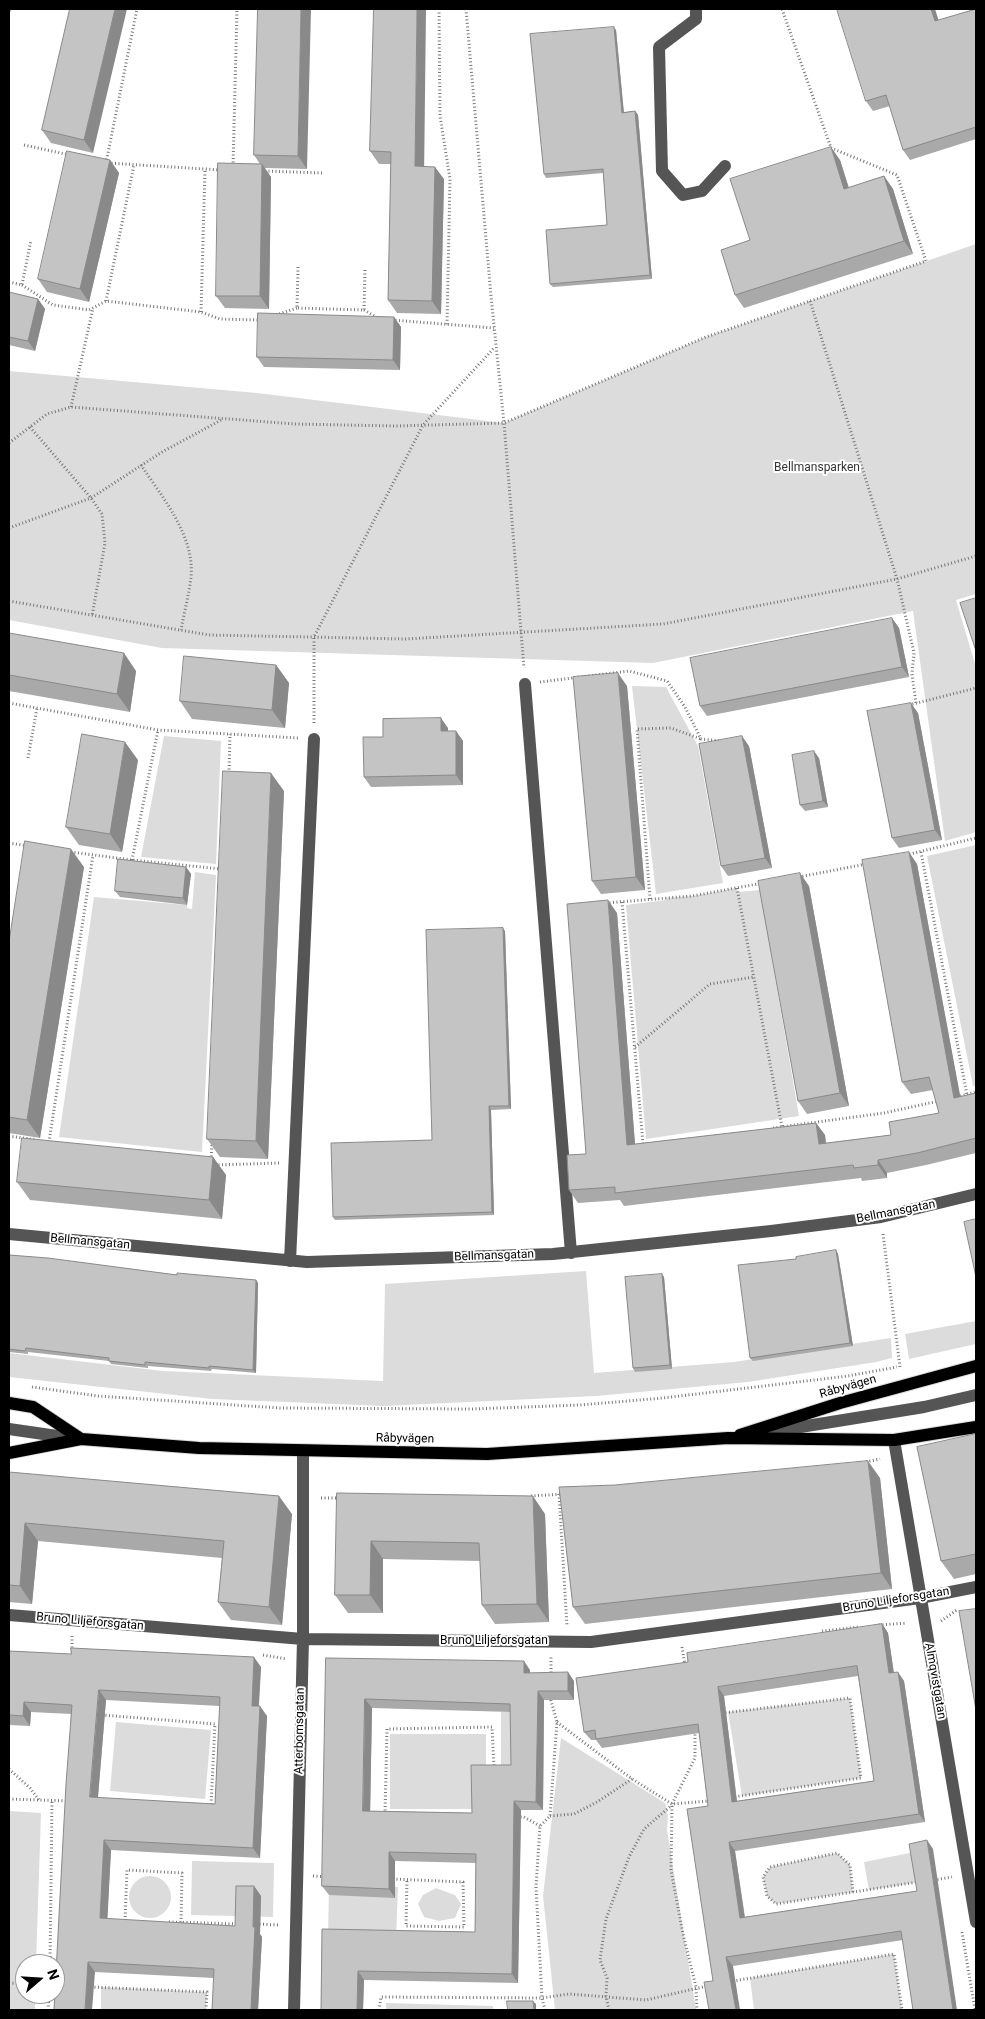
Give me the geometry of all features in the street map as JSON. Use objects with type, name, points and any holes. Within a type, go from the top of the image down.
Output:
[{"type":"main road","name":"Råbyvägen","points":[[728,1438],[840,1403],[976,1366]]},
{"type":"main road","name":"Råbyvägen","points":[[9,1403],[33,1407],[81,1439]]},
{"type":"main road","name":"Råbyvägen","points":[[9,1453],[81,1439],[199,1448],[487,1454],[728,1438],[894,1440],[976,1427]]},
{"type":"street","points":[[696,9],[696,19],[659,47],[662,171],[683,195],[702,191],[725,166]]},
{"type":"street","points":[[525,684],[571,1253]]},
{"type":"street","points":[[290,1260],[314,739]]},
{"type":"street","name":"Bellmansgatan","points":[[9,1234],[307,1262],[571,1253],[882,1217],[976,1194]]},
{"type":"street","name":"Råbyvägen","points":[[728,1438],[924,1407],[976,1395]]},
{"type":"street","name":"Råbyvägen","points":[[9,1429],[81,1439]]},
{"type":"street","name":"Almqvistgatan","points":[[894,1440],[976,1922]]},
{"type":"street","name":"Atterbomsgatan","points":[[294,2010],[303,1639],[303,1451]]},
{"type":"street","name":"Bruno Liljeforsgatan","points":[[9,1615],[303,1639],[591,1642],[920,1598],[976,1587]]},
{"type":"path","points":[[106,163],[137,9]]},
{"type":"path","points":[[233,170],[237,9]]},
{"type":"path","points":[[439,9],[440,116],[450,179],[447,324]]},
{"type":"path","points":[[466,9],[504,423],[525,684],[629,671],[667,681],[685,707],[701,740]]},
{"type":"path","points":[[9,443],[47,414],[71,406],[295,424],[423,425],[504,423],[706,337],[926,261],[897,175],[831,148],[782,9]]},
{"type":"path","points":[[24,145],[79,157]]},
{"type":"path","points":[[97,161],[224,170]]},
{"type":"path","points":[[106,301],[134,165]]},
{"type":"path","points":[[201,312],[205,169]]},
{"type":"path","points":[[262,171],[322,173]]},
{"type":"path","points":[[22,285],[31,240]]},
{"type":"path","points":[[297,308],[298,267]]},
{"type":"path","points":[[364,310],[365,268]]},
{"type":"path","points":[[9,282],[22,285],[53,305],[88,310],[106,301],[201,312],[220,319],[261,320],[297,308],[364,310],[379,319]]},
{"type":"path","points":[[810,301],[897,579],[914,653],[912,674],[916,703]]},
{"type":"path","points":[[71,406],[92,308]]},
{"type":"path","points":[[389,320],[494,328]]},
{"type":"path","points":[[9,703],[158,730],[314,739],[314,637],[423,425],[496,346]]},
{"type":"path","points":[[9,528],[92,498],[162,452],[224,419]]},
{"type":"path","points":[[30,427],[92,498],[102,514],[105,542],[92,616]]},
{"type":"path","points":[[141,466],[170,509],[188,545],[191,575],[181,630]]},
{"type":"path","points":[[9,601],[209,635],[406,639],[663,624],[897,579],[976,556]]},
{"type":"path","points":[[906,705],[976,688]]},
{"type":"path","points":[[28,758],[37,708]]},
{"type":"path","points":[[650,900],[637,729],[671,728],[701,740],[730,741]]},
{"type":"path","points":[[132,860],[158,730]]},
{"type":"path","points":[[228,782],[230,734]]},
{"type":"path","points":[[902,856],[976,838]]},
{"type":"path","points":[[9,843],[33,846]]},
{"type":"path","points":[[63,850],[132,860],[224,869]]},
{"type":"path","points":[[921,852],[967,1094]]},
{"type":"path","points":[[9,1136],[50,1142],[93,855]]},
{"type":"path","points":[[793,878],[875,862]]},
{"type":"path","points":[[602,904],[692,896],[765,883]]},
{"type":"path","points":[[737,888],[782,1127]]},
{"type":"path","points":[[622,902],[643,1144]]},
{"type":"path","points":[[635,1047],[710,984],[754,977]]},
{"type":"path","points":[[764,1129],[884,1113],[976,1092]]},
{"type":"path","points":[[213,1135],[211,1165],[294,1163]]},
{"type":"path","points":[[634,1145],[652,1143]]},
{"type":"path","points":[[882,1217],[900,1367]]},
{"type":"path","points":[[28,1387],[98,1396],[280,1408],[472,1409],[580,1405],[663,1398],[848,1376],[909,1366]]},
{"type":"path","points":[[858,1463],[896,1457]]},
{"type":"path","points":[[525,1497],[568,1493]]},
{"type":"path","points":[[559,1494],[567,1631]]},
{"type":"path","points":[[302,1498],[340,1498]]},
{"type":"path","points":[[72,1636],[72,1655]]},
{"type":"path","points":[[681,1644],[686,1672]]},
{"type":"path","points":[[550,1681],[551,1656]]},
{"type":"path","points":[[550,1689],[550,1697],[557,1722],[550,1816]]},
{"type":"path","points":[[720,1713],[850,1698],[861,1778],[725,1798]]},
{"type":"path","points":[[100,1714],[215,1724],[212,1806],[202,1805]]},
{"type":"path","points":[[557,1722],[632,1779],[672,1804],[717,1799]]},
{"type":"path","points":[[609,2010],[606,1996],[607,1978],[600,1960],[606,1919],[629,1858],[644,1829],[672,1804],[695,1758],[695,1724]]},
{"type":"path","points":[[394,1813],[385,1813],[387,1729],[492,1727],[494,1776]]},
{"type":"path","points":[[9,1769],[30,1788],[39,1800]]},
{"type":"path","points":[[544,2010],[536,1887],[540,1826],[550,1816],[574,1814],[597,1802],[632,1779]]},
{"type":"path","points":[[65,1801],[66,1791]]},
{"type":"path","points":[[9,1799],[75,1801]]},
{"type":"path","points":[[50,1954],[52,1801]]},
{"type":"path","points":[[672,1804],[672,1870],[683,1934],[696,1987],[698,2010]]},
{"type":"path","points":[[515,1816],[524,1817],[540,1826]]},
{"type":"path","points":[[852,1892],[850,1864],[837,1854],[770,1867],[763,1877],[767,1896],[776,1904],[953,1877]]},
{"type":"path","points":[[134,1922],[125,1921],[127,1870],[182,1873],[181,1922]]},
{"type":"path","points":[[312,1876],[329,1877]]},
{"type":"path","points":[[387,1879],[463,1882],[464,1927],[406,1926],[407,1880]]},
{"type":"path","points":[[162,1922],[246,1924]]},
{"type":"path","points":[[255,1924],[278,1925]]},
{"type":"path","points":[[732,1981],[894,1954],[902,2010]]},
{"type":"path","points":[[380,2010],[381,1997],[542,1998],[569,1994],[646,2000],[714,1984]]},
{"type":"path","points":[[83,1986],[207,1992],[206,2010]]},
{"type":"green space","name":"Bellmansparken","points":[[976,244],[976,594],[956,600],[976,667],[976,832],[945,841],[913,611],[653,663],[162,648],[9,620],[9,371],[257,393],[504,423],[706,337]]},
{"type":"green space","points":[[632,686],[666,687],[698,746],[723,883],[656,894]]},
{"type":"green space","points":[[164,736],[221,741],[216,864],[141,857]]},
{"type":"green space","points":[[976,845],[976,1086],[973,1086],[927,856]]},
{"type":"green space","points":[[195,872],[216,875],[202,1152],[59,1137],[94,897],[187,905],[187,908],[192,909]]},
{"type":"green space","points":[[737,888],[738,892],[760,890],[799,1116],[646,1139],[626,905]]},
{"type":"green space","points":[[586,1271],[594,1373],[734,1362],[891,1338],[892,1358],[748,1382],[596,1396],[384,1406],[212,1399],[9,1377],[9,1353],[163,1371],[383,1381],[385,1284]]},
{"type":"green space","points":[[976,1321],[976,1344],[909,1359],[905,1334]]},
{"type":"green space","points":[[850,1698],[861,1778],[742,1796],[728,1712]]},
{"type":"green space","points":[[501,1712],[517,1712],[518,1766],[501,1766]]},
{"type":"green space","points":[[116,1722],[211,1730],[205,1799],[110,1791]]},
{"type":"green space","points":[[390,1734],[486,1734],[486,1809],[390,1809]]},
{"type":"green space","points":[[561,1738],[665,1803],[668,1815],[667,1830],[696,2010],[555,2010],[543,1896]]},
{"type":"green space","points":[[9,1811],[41,1813],[36,1954],[15,1954],[15,2004],[35,2004],[35,2010],[9,2010]]},
{"type":"green space","points":[[915,1852],[919,1882],[869,1890],[864,1862]]},
{"type":"green space","points":[[837,1853],[850,1865],[853,1892],[776,1904],[767,1896],[763,1877],[770,1867]]},
{"type":"green space","points":[[192,1861],[274,1863],[273,1917],[191,1915]]},
{"type":"green space","points":[[150,1876],[165,1882],[171,1897],[165,1912],[150,1918],[135,1912],[129,1897],[135,1882]]},
{"type":"green space","points":[[329,1885],[398,1887],[396,1939],[328,1936]]},
{"type":"green space","points":[[436,1888],[455,1895],[461,1904],[455,1918],[439,1921],[424,1917],[418,1904],[423,1895]]},
{"type":"green space","points":[[894,1954],[902,2010],[754,2010],[750,1978]]},
{"type":"green space","points":[[101,1987],[207,1992],[206,2010],[101,2010]]},
{"type":"green space","points":[[386,2003],[493,2006],[493,2010],[386,2010]]},
{"type":"building","points":[[70,9],[115,9],[84,140],[42,130]]},
{"type":"building","points":[[258,9],[301,9],[298,156],[254,155]]},
{"type":"building","points":[[374,9],[417,9],[415,166],[435,167],[432,301],[388,300],[391,152],[370,151]]},
{"type":"building","points":[[837,9],[931,9],[935,21],[976,9],[976,127],[903,150],[886,95],[866,101]]},
{"type":"building","points":[[614,27],[622,113],[635,111],[650,275],[550,284],[546,230],[607,225],[603,169],[544,174],[530,34]]},
{"type":"building","points":[[831,147],[844,189],[884,176],[904,241],[735,295],[721,250],[750,240],[730,179]]},
{"type":"building","points":[[67,151],[110,160],[80,289],[38,279]]},
{"type":"building","points":[[218,163],[262,164],[260,296],[216,296]]},
{"type":"building","points":[[9,292],[38,299],[28,341],[9,337]]},
{"type":"building","points":[[258,313],[394,317],[393,360],[257,357]]},
{"type":"building","points":[[976,598],[976,651],[960,603]]},
{"type":"building","points":[[892,618],[902,667],[700,706],[690,658]]},
{"type":"building","points":[[9,633],[124,653],[117,694],[9,675]]},
{"type":"building","points":[[184,656],[276,665],[272,710],[180,701]]},
{"type":"building","points":[[618,673],[636,877],[592,881],[573,677]]},
{"type":"building","points":[[911,703],[935,830],[892,838],[867,711]]},
{"type":"building","points":[[441,718],[441,731],[456,731],[456,775],[364,777],[363,737],[383,737],[383,719]]},
{"type":"building","points":[[82,734],[125,742],[110,834],[66,827]]},
{"type":"building","points":[[742,736],[765,858],[721,866],[699,744]]},
{"type":"building","points":[[814,751],[823,801],[800,805],[792,755]]},
{"type":"building","points":[[223,771],[271,773],[256,1141],[207,1139]]},
{"type":"building","points":[[25,841],[71,849],[27,1120],[9,1117],[9,942]]},
{"type":"building","points":[[909,852],[954,1098],[976,1093],[976,1138],[917,1153],[878,1160],[878,1165],[854,1168],[853,1165],[615,1193],[615,1187],[569,1190],[567,1155],[586,1154],[567,904],[608,900],[627,1145],[816,1123],[819,1144],[891,1135],[889,1122],[939,1113],[929,1077],[902,1082],[862,860]]},
{"type":"building","points":[[118,859],[186,867],[183,898],[115,891]]},
{"type":"building","points":[[800,873],[840,1093],[798,1101],[758,881]]},
{"type":"building","points":[[503,928],[509,1106],[489,1106],[492,1212],[333,1217],[331,1143],[432,1140],[426,930]]},
{"type":"building","points":[[22,1138],[213,1157],[209,1200],[17,1182]]},
{"type":"building","points":[[976,1219],[976,1277],[964,1222]]},
{"type":"building","points":[[836,1250],[850,1343],[750,1358],[738,1265],[796,1259],[796,1257]]},
{"type":"building","points":[[9,1255],[48,1258],[177,1275],[177,1273],[256,1280],[253,1370],[145,1362],[145,1365],[109,1361],[109,1358],[26,1348],[25,1351],[9,1349]]},
{"type":"building","points":[[662,1274],[670,1365],[633,1368],[625,1277]]},
{"type":"building","points":[[976,1434],[976,1554],[941,1561],[917,1447]]},
{"type":"building","points":[[868,1461],[881,1573],[573,1607],[559,1487],[615,1485]]},
{"type":"building","points":[[9,1472],[279,1496],[269,1607],[218,1602],[224,1541],[25,1523],[20,1586],[9,1585]]},
{"type":"building","points":[[337,1493],[533,1496],[537,1604],[482,1605],[479,1543],[371,1541],[370,1595],[335,1595]]},
{"type":"building","points":[[976,1609],[976,1710],[959,1611]]},
{"type":"building","points":[[882,1624],[889,1673],[898,1672],[919,1814],[729,1842],[740,1918],[917,1891],[909,1844],[927,1840],[953,2010],[913,2010],[901,1931],[726,1957],[736,2010],[709,2010],[704,1982],[713,1981],[687,1809],[708,1806],[698,1724],[596,1739],[595,1730],[584,1732],[576,1678],[688,1662],[687,1653]],"holes":[[[857,1666],[874,1781],[732,1802],[718,1687]]]},
{"type":"building","points":[[71,1648],[254,1657],[252,1706],[260,1706],[253,1848],[104,1840],[100,1918],[235,1926],[236,1886],[254,1886],[253,1927],[255,1927],[251,2010],[212,2010],[214,1969],[88,1962],[85,2010],[54,2010],[54,2004],[65,2004],[65,1954],[57,1954],[72,1705],[24,1702],[23,1716],[9,1715],[9,1651],[71,1654]],"holes":[[[99,1690],[220,1697],[215,1804],[90,1797]]]},
{"type":"building","points":[[326,1658],[524,1661],[524,1673],[568,1672],[568,1691],[538,1691],[536,1802],[514,1801],[512,1974],[358,1971],[357,2010],[321,2010],[322,1929],[475,1932],[476,1854],[389,1852],[389,1889],[322,1886]],"holes":[[[365,1699],[510,1704],[511,1765],[471,1765],[472,1813],[363,1811]]]},
{"type":"building","points":[[507,2001],[533,2001],[534,2010],[508,2010]]}]
